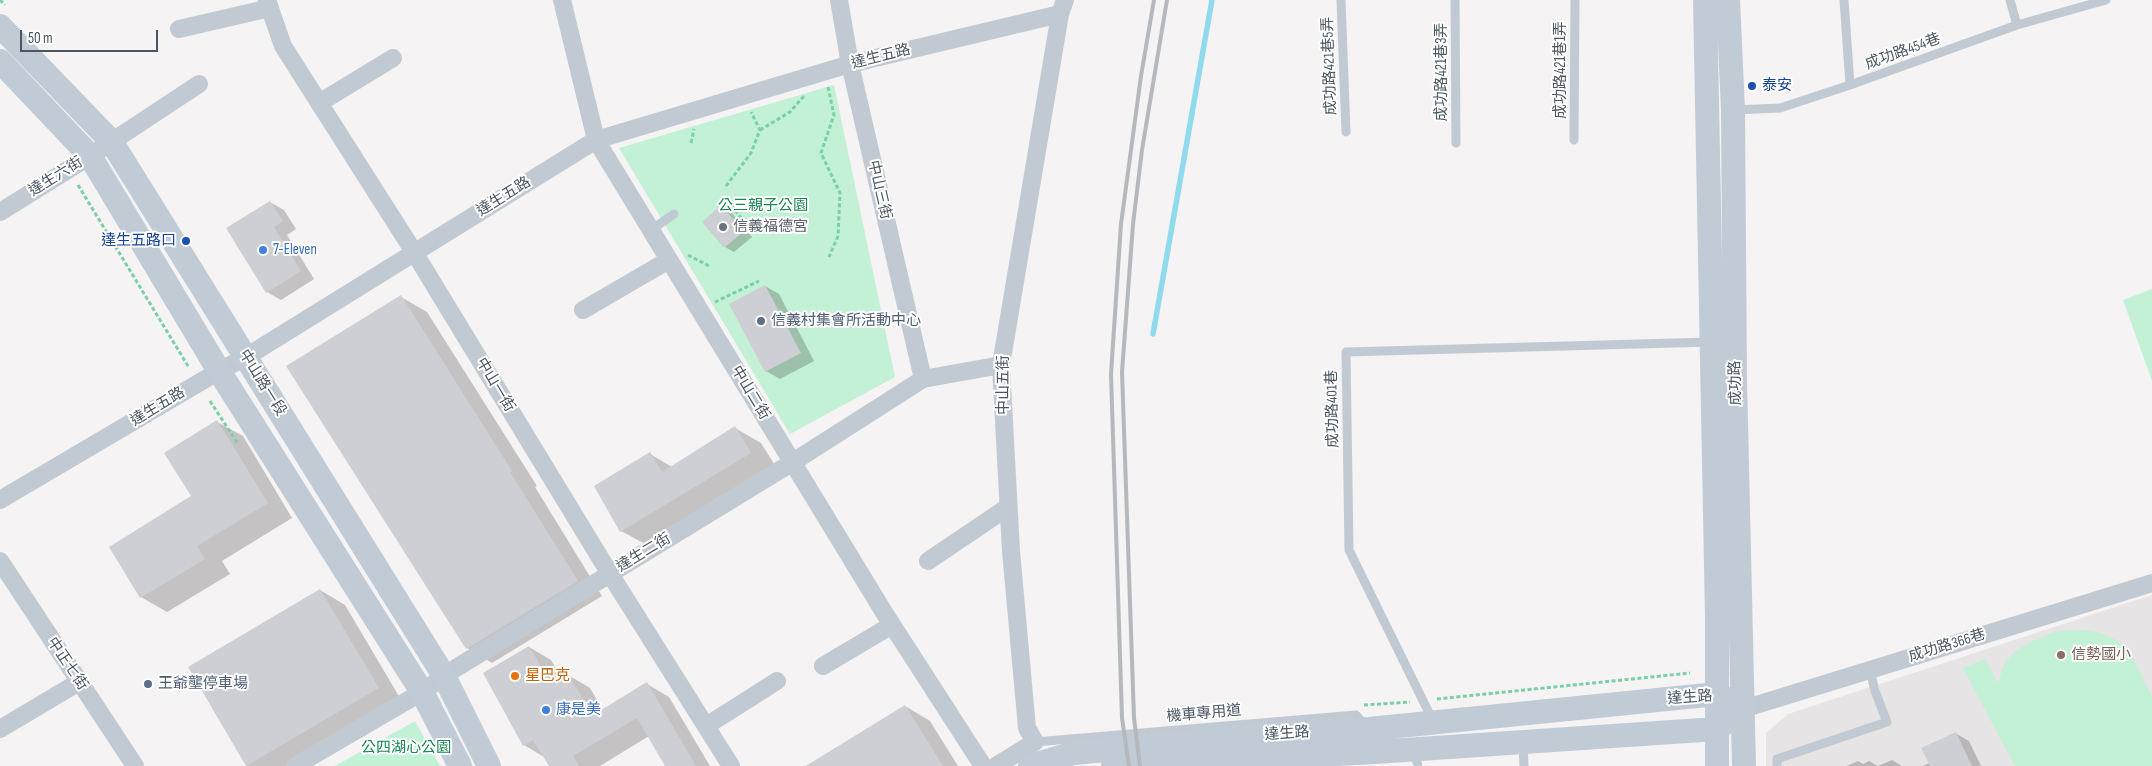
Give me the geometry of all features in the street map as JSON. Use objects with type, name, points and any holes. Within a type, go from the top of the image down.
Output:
[{"type":"street","name":"中山二街","points":[[562,0],[596,140],[892,624],[983,766]]},
{"type":"street","name":"中山三街","points":[[839,0],[850,64],[922,379]]},
{"type":"street","name":"成功路","points":[[1705,0],[1720,111],[1724,380],[1716,729],[1717,766]]},
{"type":"street","name":"成功路","points":[[1728,0],[1720,111],[1711,342],[1724,380],[1743,709],[1744,766]]},
{"type":"street","points":[[179,29],[269,4]]},
{"type":"street","name":"中山一街","points":[[269,4],[283,46],[414,252],[610,574],[732,766]]},
{"type":"street","name":"達生五路","points":[[0,500],[246,357],[596,140],[850,64],[1063,7]]},
{"type":"street","name":"中山五街","points":[[1035,742],[1028,728],[1008,507],[1001,365],[1063,7]]},
{"type":"street","name":"中山路一段","points":[[0,26],[111,141],[444,676],[489,766]]},
{"type":"street","points":[[319,103],[393,58]]},
{"type":"street","name":"中山路一段","points":[[0,61],[90,156],[219,371],[422,692],[460,766]]},
{"type":"street","name":"達生六街","points":[[0,212],[90,156],[199,84]]},
{"type":"street","points":[[583,310],[669,260]]},
{"type":"street","name":"達生二街","points":[[295,766],[422,692],[444,676],[793,462],[922,379],[1001,365]]},
{"type":"street","points":[[928,561],[1008,507]]},
{"type":"street","name":"中正七街","points":[[0,561],[134,766]]},
{"type":"street","name":"成功路366巷","points":[[1743,709],[2152,583]]},
{"type":"street","points":[[823,666],[892,624]]},
{"type":"street","points":[[706,726],[777,680]]},
{"type":"street","points":[[0,729],[79,682]]},
{"type":"street","name":"達生路","points":[[1030,766],[1074,753],[1263,735],[1369,728],[1717,694],[1743,709],[1716,729],[1523,742],[1416,758],[1366,757],[1113,766]]},
{"type":"street","points":[[996,766],[1035,742]]},
{"type":"lane","name":"成功路421巷5弄","points":[[1341,0],[1346,132]]},
{"type":"lane","name":"成功路421巷3弄","points":[[1455,0],[1456,143]]},
{"type":"lane","name":"成功路421巷1弄","points":[[1574,140],[1575,0]]},
{"type":"lane","points":[[1844,0],[1850,85]]},
{"type":"lane","points":[[2010,0],[2017,25]]},
{"type":"lane","name":"成功路454巷","points":[[1720,111],[1780,108],[2017,25],[2106,0]]},
{"type":"lane","points":[[651,230],[674,214]]},
{"type":"lane","name":"成功路401巷","points":[[1434,722],[1349,550],[1346,352],[1711,342]]},
{"type":"lane","points":[[1777,766],[1777,759],[1886,722],[1874,691],[1870,670]]},
{"type":"lane","name":"機車專用道","points":[[1035,742],[1356,715],[1369,728]]},
{"type":"lane","points":[[1523,742],[1524,766]]},
{"type":"path","points":[[828,85],[834,115],[821,152],[840,193],[838,236],[828,257]]},
{"type":"path","points":[[726,186],[751,153],[760,130],[790,112],[809,90]]},
{"type":"path","points":[[748,107],[760,130]]},
{"type":"path","points":[[692,143],[696,122]]},
{"type":"path","points":[[77,184],[188,366]]},
{"type":"path","points":[[727,200],[752,232]]},
{"type":"path","points":[[700,310],[759,281]]},
{"type":"path","points":[[1364,705],[1423,701],[1690,673]]},
{"type":"shaded area","name":"信勢國小","points":[[2152,595],[2152,766],[1766,766],[1766,733],[1788,714]]},
{"type":"green space","name":"公三親子公園","points":[[834,85],[895,377],[790,434],[619,148]]},
{"type":"green space","points":[[2152,289],[2152,381],[2123,300]]},
{"type":"green space","points":[[2087,630],[2101,633],[2116,640],[2129,650],[2152,697],[2152,766],[2015,766],[1963,668],[1985,659],[1998,683],[2004,664],[2013,653],[2030,642],[2057,631]]},
{"type":"green space","name":"公四湖心公園","points":[[415,721],[440,766],[335,766]]},
{"type":"building","name":"7-Eleven","points":[[270,201],[283,221],[274,227],[301,271],[266,293],[226,228]]},
{"type":"building","name":"信義福德宮","points":[[721,205],[744,231],[724,248],[702,222]]},
{"type":"building","name":"信義村集會所活動中心","points":[[765,285],[801,353],[765,372],[729,304]]},
{"type":"building","points":[[401,295],[512,471],[510,472],[578,581],[466,649],[286,366]]},
{"type":"building","points":[[217,420],[268,503],[197,546],[205,559],[140,598],[109,547],[191,496],[164,453]]},
{"type":"building","points":[[735,426],[751,453],[620,532],[594,486],[650,452],[662,472]]},
{"type":"building","points":[[320,589],[379,688],[246,766],[188,667]]},
{"type":"building","points":[[529,646],[551,684],[568,674],[593,715],[647,682],[696,766],[665,766],[637,718],[573,756],[579,766],[549,766],[533,740],[523,746],[483,673]]},
{"type":"building","points":[[905,705],[943,766],[806,766]]},
{"type":"building","points":[[1956,732],[1972,766],[1930,766],[1921,748]]},
{"type":"waterway","points":[[1153,334],[1212,0]]},
{"type":"railway","points":[[1129,766],[1122,718],[1111,374],[1121,224],[1141,76],[1154,0]]},
{"type":"railway","points":[[1140,766],[1134,718],[1122,372],[1133,224],[1142,150],[1167,0]]},
{"type":"place","name":"泰安","points":[[1752,86]]},
{"type":"place","name":"信義福德宮","points":[[723,227]]},
{"type":"place","name":"達生五路口","points":[[186,241]]},
{"type":"place","name":"7-Eleven","points":[[263,250]]},
{"type":"place","name":"信義村集會所活動中心","points":[[761,321]]},
{"type":"place","name":"信勢國小","points":[[2061,655]]},
{"type":"place","name":"星巴克","points":[[515,676]]},
{"type":"place","name":"王爺壟停車場","points":[[148,684]]},
{"type":"place","name":"康是美","points":[[546,710]]}]
